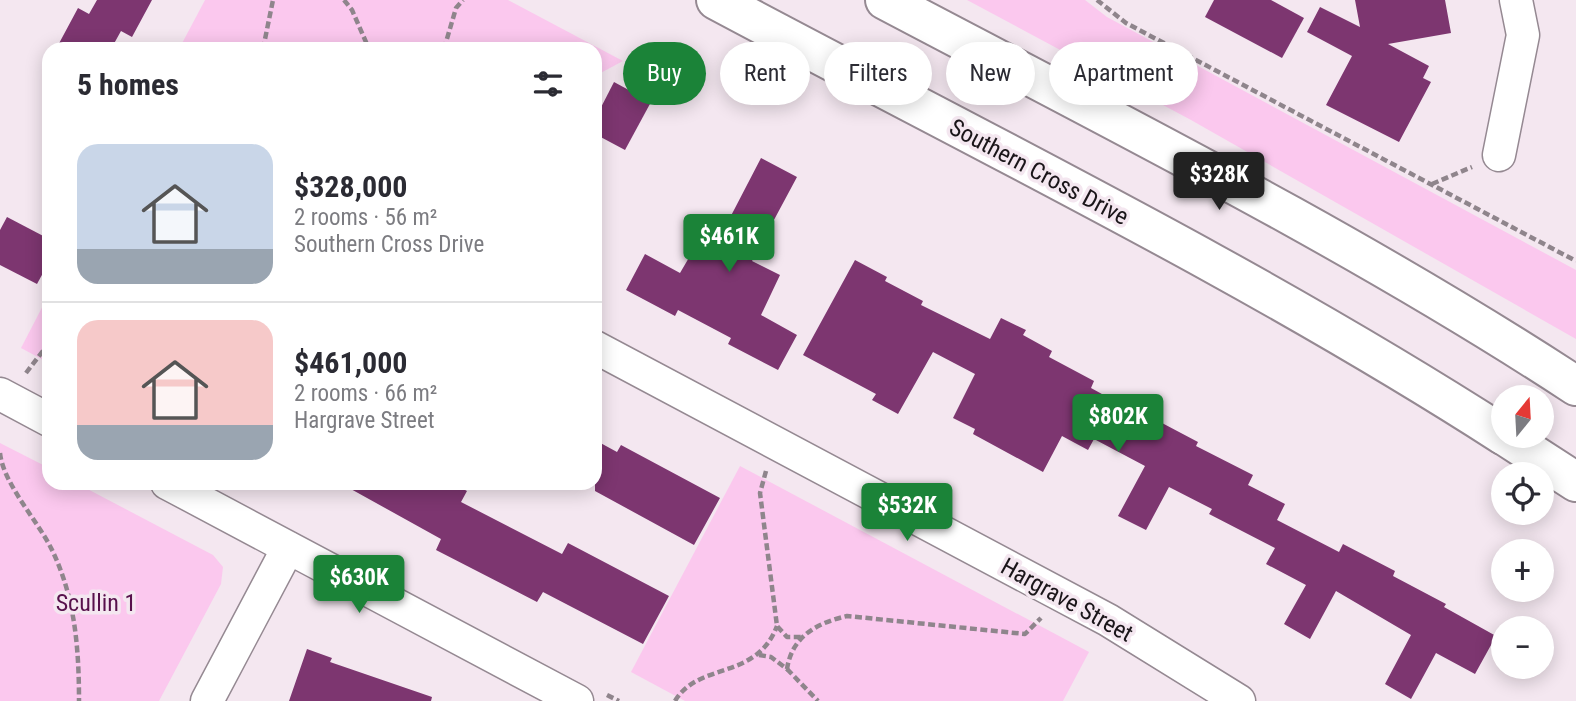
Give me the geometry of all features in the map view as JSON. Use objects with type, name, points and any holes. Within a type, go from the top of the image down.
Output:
[{"type":"main road","name":"Southern Cross Drive","points":[[716,0],[1247,282],[1423,383],[1491,427]]},
{"type":"main road","points":[[885,0],[1323,234],[1478,322],[1576,387]]},
{"type":"main road","name":"Southern Cross Drive","points":[[1524,448],[1576,482]]},
{"type":"street","points":[[1499,155],[1523,34],[1516,0]]},
{"type":"street","name":"Hargrave Street","points":[[602,351],[1108,620],[1239,701]]},
{"type":"street","points":[[0,394],[42,416]]},
{"type":"street","points":[[180,490],[577,701]]},
{"type":"street","points":[[207,701],[288,548]]},
{"type":"path","points":[[264,42],[273,0]]},
{"type":"path","points":[[344,0],[352,10],[366,42]]},
{"type":"path","points":[[446,42],[456,8],[463,0]]},
{"type":"path","points":[[1097,0],[1126,23],[1576,261]]},
{"type":"path","points":[[1431,185],[1499,155]]},
{"type":"path","points":[[759,656],[772,640],[777,626],[760,493],[761,482],[780,445]]},
{"type":"path","points":[[0,453],[5,469],[51,549],[74,611],[79,661],[79,701]]},
{"type":"path","points":[[777,626],[787,637],[797,639],[824,622],[847,616],[1025,634],[1037,624],[1056,592]]},
{"type":"path","points":[[787,669],[789,654],[803,636]]},
{"type":"path","points":[[676,701],[691,684],[759,656],[771,657],[787,669],[818,701]]},
{"type":"green space","points":[[205,0],[508,0],[587,42],[183,42]]},
{"type":"green space","points":[[967,0],[1085,0],[1107,17],[1153,42],[1049,42]]},
{"type":"green space","points":[[602,50],[623,61],[602,72]]},
{"type":"green space","points":[[1198,66],[1576,270],[1576,339],[1163,105],[1198,105]]},
{"type":"green space","points":[[42,308],[42,359],[21,348]]},
{"type":"green space","name":"Scullin 1","points":[[0,443],[42,464],[42,490],[89,490],[213,555],[223,567],[221,584],[159,701],[0,701]]},
{"type":"green space","points":[[740,466],[1089,652],[1063,701],[685,701],[631,672]]},
{"type":"building","points":[[97,0],[152,0],[132,37],[121,31],[115,42],[60,42],[78,8],[89,14]]},
{"type":"building","points":[[1214,0],[1271,0],[1304,18],[1282,58],[1205,17]]},
{"type":"building","points":[[1355,0],[1445,0],[1451,33],[1388,44],[1429,66],[1423,78],[1431,82],[1399,142],[1326,105],[1352,56],[1307,32],[1320,7],[1360,27]]},
{"type":"building","points":[[614,82],[623,87],[623,105],[649,105],[625,150],[602,138],[602,105]]},
{"type":"building","points":[[761,158],[797,177],[752,261],[780,275],[761,315],[797,335],[778,370],[728,344],[731,338],[678,310],[675,316],[626,290],[645,254],[680,273],[707,227],[721,235]]},
{"type":"building","points":[[7,217],[42,235],[42,275],[37,284],[0,265],[0,230]]},
{"type":"building","points":[[855,260],[887,277],[885,281],[923,301],[921,305],[990,339],[1001,318],[1026,330],[1023,335],[1052,351],[1049,357],[1094,381],[1091,388],[1160,426],[1162,423],[1198,442],[1196,446],[1253,475],[1248,485],[1285,504],[1277,520],[1339,552],[1343,544],[1395,571],[1393,576],[1446,604],[1444,607],[1491,633],[1491,645],[1475,674],[1436,653],[1411,699],[1385,684],[1411,635],[1336,591],[1310,639],[1284,624],[1306,585],[1266,564],[1275,548],[1209,514],[1212,509],[1169,487],[1146,530],[1118,516],[1145,466],[1094,439],[1088,450],[1062,436],[1043,472],[973,434],[975,429],[953,418],[975,374],[933,352],[898,414],[872,400],[876,394],[803,355]]},
{"type":"building","points":[[602,444],[617,452],[621,445],[720,498],[694,545],[595,491],[602,490]]},
{"type":"building","points":[[353,490],[465,490],[461,502],[562,554],[568,543],[669,596],[643,644],[543,592],[537,602],[436,550],[441,539]]},
{"type":"building","points":[[307,649],[332,658],[330,662],[432,697],[431,701],[289,701]]}]
